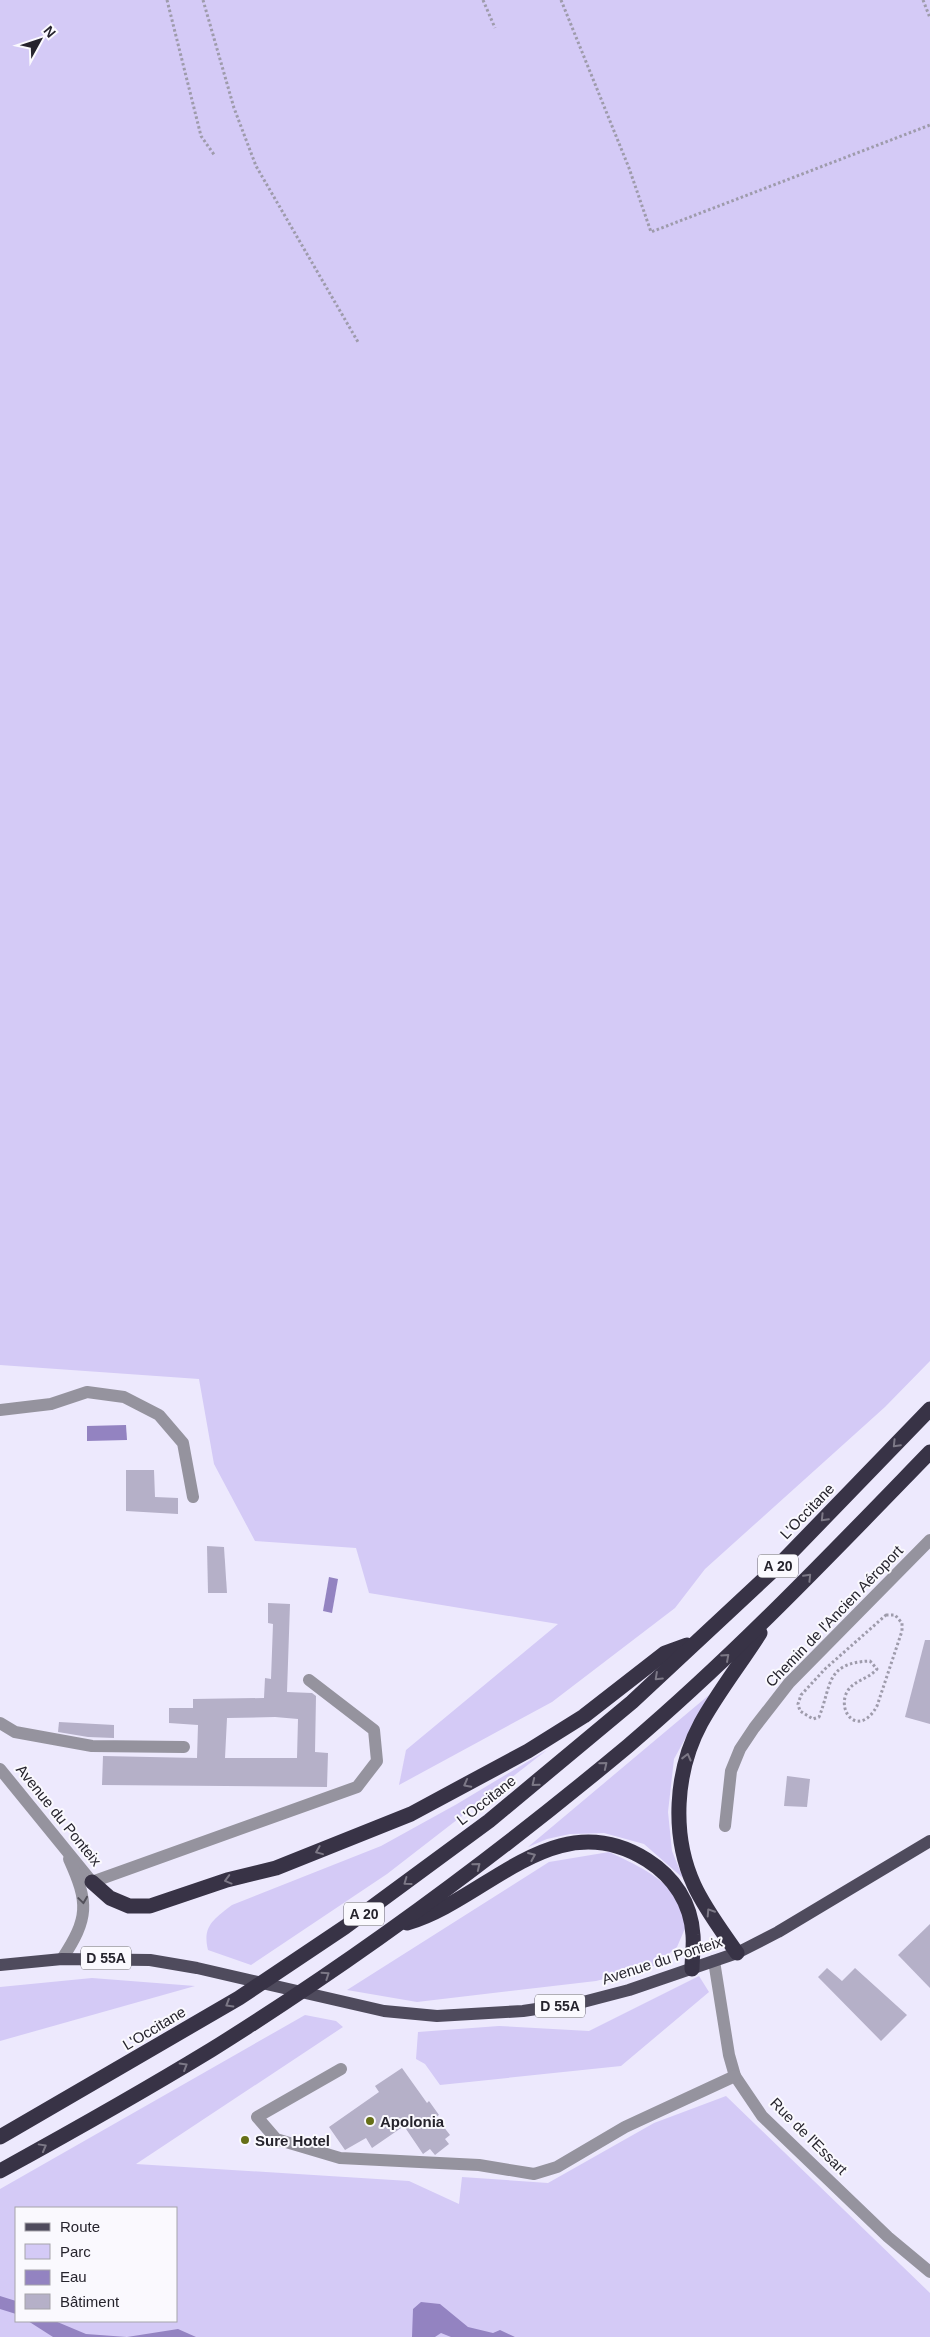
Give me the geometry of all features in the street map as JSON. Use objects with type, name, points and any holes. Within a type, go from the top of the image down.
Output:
[{"type":"highway","name":"L'Occitane","points":[[0,2137],[230,2003],[344,1927],[489,1821],[632,1702],[779,1565],[930,1409]]},
{"type":"highway","name":"A 20","points":[[0,2171],[212,2049],[396,1927],[464,1876],[628,1745],[774,1612],[930,1452]]},
{"type":"highway","points":[[737,1953],[694,1886],[686,1862],[679,1828],[679,1795],[688,1752],[701,1722],[774,1612]]},
{"type":"highway","points":[[92,1882],[110,1898],[129,1906],[150,1906],[227,1880],[276,1868],[411,1814],[428,1805],[528,1751],[584,1716],[665,1653],[694,1643]]},
{"type":"highway","points":[[396,1927],[430,1916],[520,1861],[544,1851],[566,1844],[603,1843],[636,1854],[653,1864],[670,1879],[684,1898],[694,1936],[692,1969]]},
{"type":"main road","name":"Avenue du Ponteix","points":[[62,1959],[150,1960],[170,1963],[376,2010],[437,2016],[523,2011],[583,2002],[629,1990],[737,1953],[778,1932],[930,1841]]},
{"type":"main road","name":"D 55A","points":[[0,1965],[62,1959]]},
{"type":"street","points":[[0,1410],[51,1404],[88,1392],[124,1398],[159,1415],[183,1443],[193,1498]]},
{"type":"street","name":"Chemin de l'Ancien Aéroport","points":[[725,1826],[731,1771],[740,1749],[754,1728],[789,1683],[930,1540]]},
{"type":"street","points":[[92,1882],[357,1787],[377,1761],[374,1730],[309,1680]]},
{"type":"street","points":[[0,1723],[15,1732],[92,1746],[184,1747]]},
{"type":"street","name":"Avenue du Ponteix","points":[[0,1769],[59,1839],[92,1882]]},
{"type":"street","points":[[59,1839],[81,1886],[84,1910],[78,1931],[62,1959]]},
{"type":"street","name":"Rue de l'Essart","points":[[714,1961],[729,2055],[735,2076],[762,2116],[888,2237],[930,2272]]},
{"type":"street","points":[[341,2069],[257,2117],[276,2139],[340,2158],[479,2165],[534,2174],[557,2167],[625,2128],[735,2076]]},
{"type":"path","points":[[168,0],[201,136],[214,156]]},
{"type":"path","points":[[204,0],[234,108],[256,166],[358,342]]},
{"type":"path","points":[[484,0],[495,28]]},
{"type":"path","points":[[561,0],[630,168],[651,232],[930,125]]},
{"type":"path","points":[[923,0],[930,18]]},
{"type":"path","points":[[886,1615],[895,1615],[902,1623],[902,1631],[877,1706],[871,1716],[864,1722],[858,1722],[850,1717],[844,1709],[846,1695],[853,1684],[872,1675],[876,1669],[870,1660],[861,1661],[841,1669],[829,1680],[819,1716],[813,1719],[800,1711],[798,1704],[801,1695],[825,1669],[886,1615]]},
{"type":"green space","points":[[0,0],[930,0],[930,1361],[885,1407],[705,1569],[675,1608],[552,1702],[399,1785],[406,1750],[558,1624],[369,1593],[356,1548],[255,1541],[214,1464],[199,1379],[0,1365]]},
{"type":"green space","points":[[709,1695],[674,1759],[668,1812],[672,1851],[683,1878],[644,1844],[604,1833],[570,1834],[547,1839],[528,1847]]},
{"type":"green space","points":[[547,1750],[387,1874],[251,1965],[208,1950],[208,1929],[215,1919],[232,1905],[381,1846],[457,1804]]},
{"type":"green space","points":[[609,1852],[656,1877],[672,1892],[681,1906],[686,1926],[677,1947],[654,1966],[596,1981],[417,2002],[347,1990],[549,1862]]},
{"type":"green space","points":[[699,1976],[709,1992],[621,2066],[440,2085],[425,2064],[416,2059],[418,2032],[499,2026],[589,2031]]},
{"type":"green space","points":[[92,1978],[195,1986],[0,2041],[0,1987]]},
{"type":"green space","points":[[305,2015],[336,2021],[343,2027],[136,2164],[409,2181],[459,2204],[462,2177],[548,2183],[654,2123],[726,2096],[930,2293],[930,2337],[0,2337],[0,2189]]},
{"type":"water","points":[[126,1425],[127,1440],[87,1441],[87,1426]]},
{"type":"water","points":[[329,1577],[338,1579],[332,1613],[323,1611]]},
{"type":"water","points":[[0,2296],[15,2301],[15,2314],[0,2309]]},
{"type":"water","points":[[421,2302],[440,2304],[468,2327],[493,2333],[500,2330],[515,2337],[451,2337],[441,2333],[435,2337],[412,2337],[413,2309]]},
{"type":"water","points":[[30,2322],[57,2322],[86,2334],[127,2337],[53,2337]]},
{"type":"water","points":[[178,2329],[196,2337],[127,2337]]},
{"type":"building","points":[[126,1470],[154,1470],[155,1497],[178,1498],[178,1514],[126,1511]]},
{"type":"building","points":[[207,1546],[224,1547],[227,1593],[208,1593]]},
{"type":"building","points":[[268,1603],[290,1604],[287,1692],[312,1693],[316,1696],[315,1752],[328,1753],[327,1787],[102,1785],[103,1756],[197,1758],[198,1725],[169,1723],[169,1708],[193,1708],[193,1699],[264,1698],[265,1678],[271,1679],[273,1624],[268,1623]],"holes":[[[275,1717],[298,1719],[297,1758],[225,1758],[227,1718]]]},
{"type":"building","points":[[925,1640],[930,1640],[930,1724],[905,1717]]},
{"type":"building","points":[[59,1722],[114,1725],[114,1738],[88,1737],[58,1732]]},
{"type":"building","points":[[787,1776],[810,1779],[807,1807],[784,1806]]},
{"type":"building","points":[[930,1924],[930,1988],[898,1955]]},
{"type":"building","points":[[827,1968],[842,1981],[855,1968],[907,2015],[881,2041],[818,1977]]},
{"type":"building","points":[[402,2068],[427,2103],[429,2101],[439,2115],[436,2117],[450,2135],[445,2139],[449,2144],[435,2155],[430,2149],[423,2154],[404,2126],[372,2148],[366,2138],[345,2150],[329,2127],[379,2092],[375,2086]]},
{"type":"place","name":"Apolonia","points":[[370,2121]]},
{"type":"place","name":"Sure Hotel","points":[[245,2140]]}]
